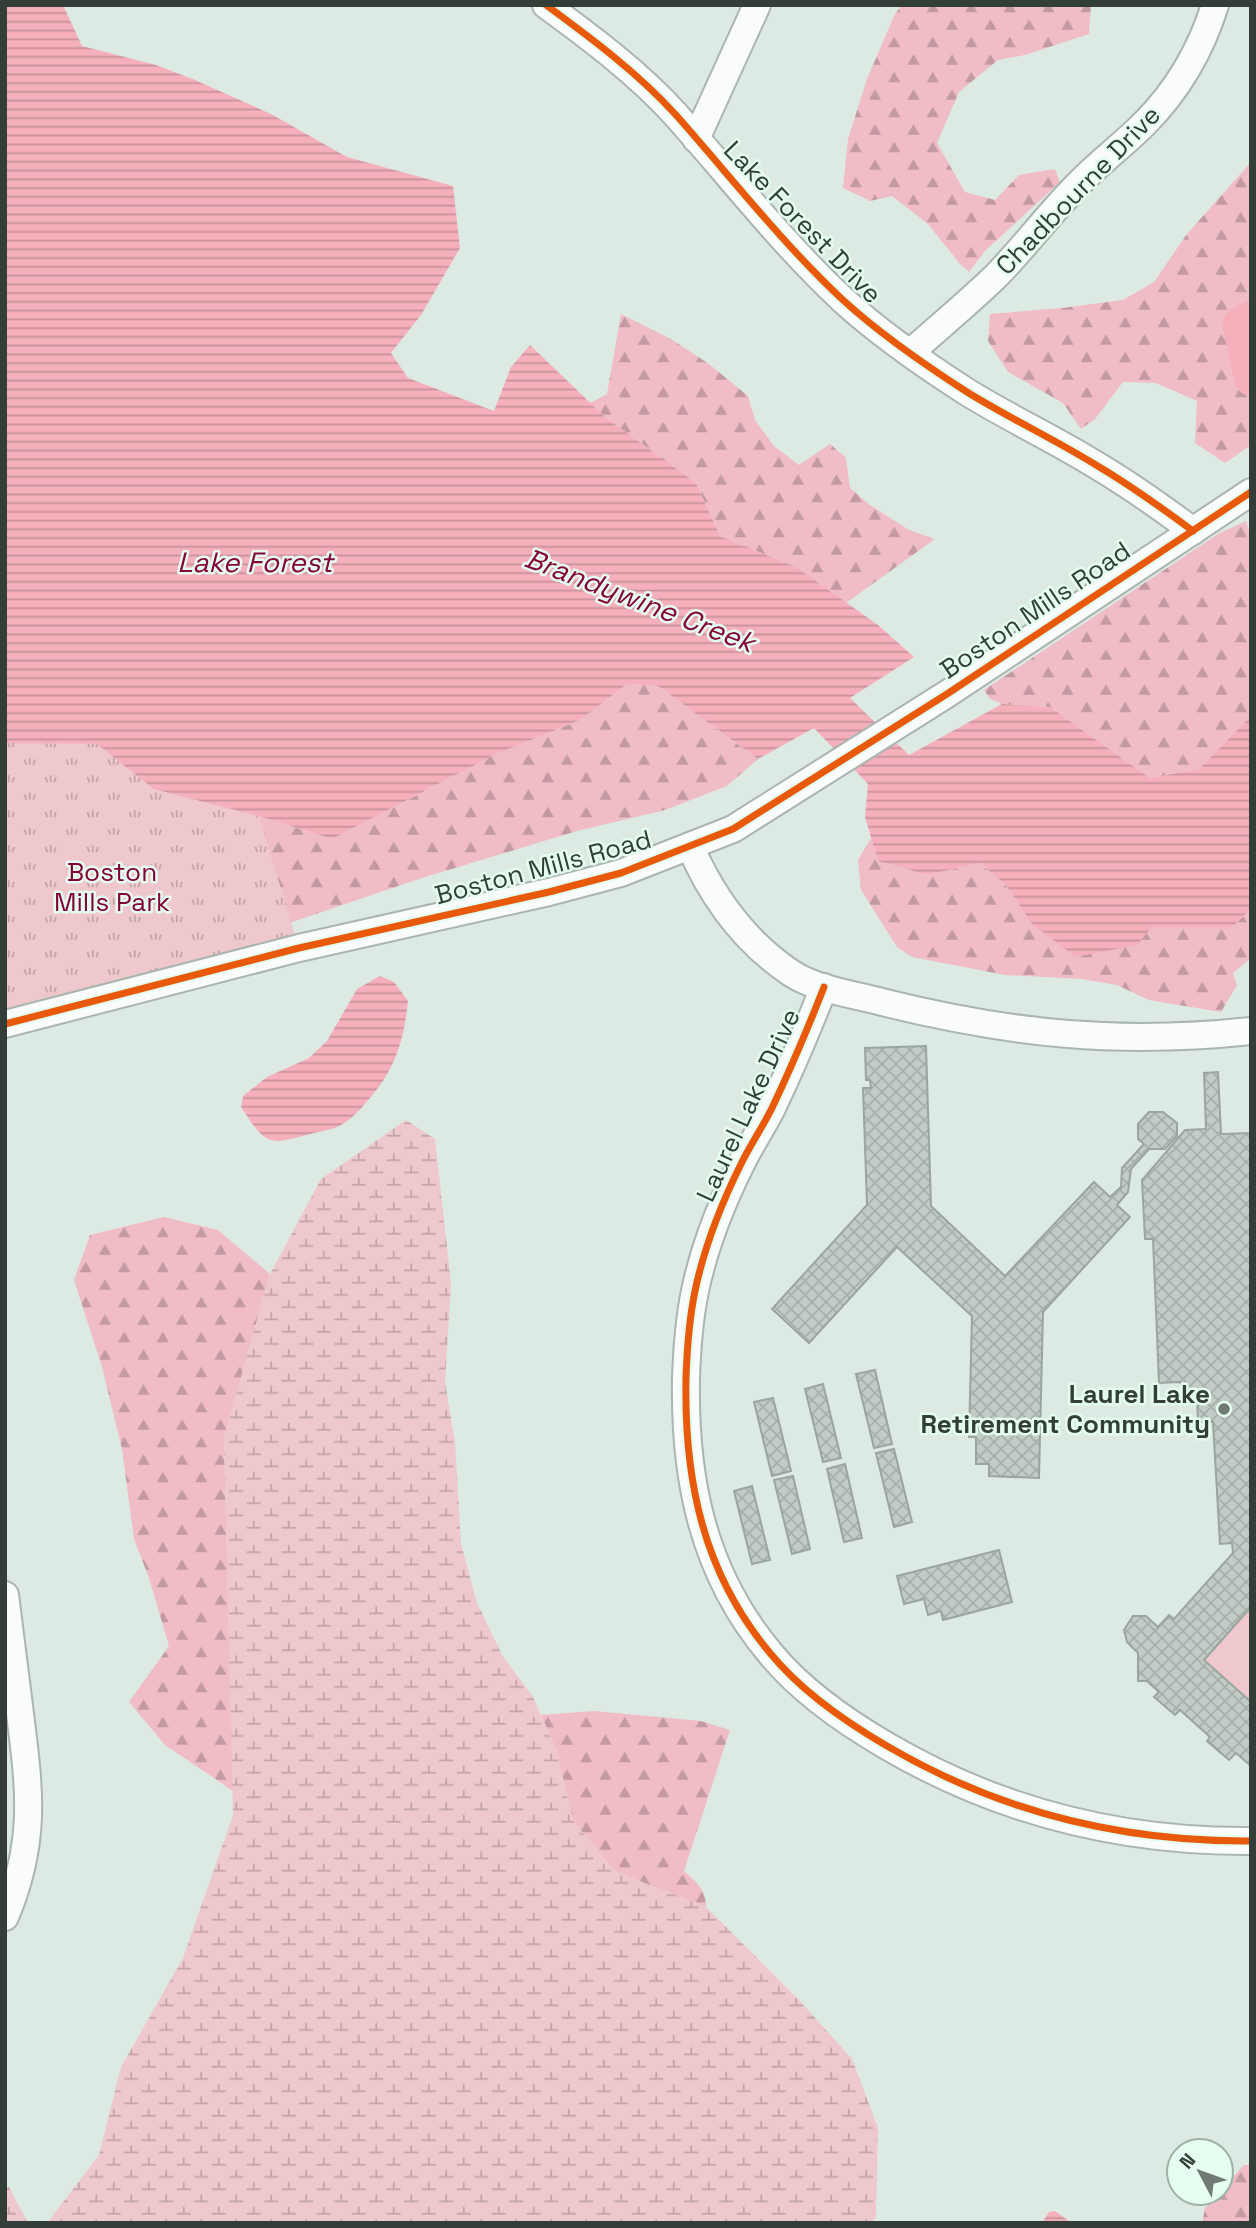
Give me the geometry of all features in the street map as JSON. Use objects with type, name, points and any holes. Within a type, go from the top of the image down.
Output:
[{"type":"street","name":"Lake Forest Drive","points":[[546,5],[631,71],[674,113],[743,193],[844,300],[967,392],[1096,465],[1193,530]]},
{"type":"street","points":[[696,139],[757,5]]},
{"type":"street","name":"Chadbourne Drive","points":[[911,352],[995,276],[1069,194],[1166,100],[1194,57],[1215,5]]},
{"type":"street","name":"Boston Mills Road","points":[[5,1024],[299,948],[549,892],[621,873],[733,829],[947,694],[1251,492]]},
{"type":"street","name":"Laurel Lake Drive","points":[[690,846],[701,872],[733,920],[756,944],[793,974],[824,987],[971,1022],[1051,1034],[1154,1038],[1251,1031]]},
{"type":"street","name":"Laurel Lake Drive","points":[[824,987],[773,1106],[733,1181],[699,1273],[690,1322],[685,1417],[691,1475],[700,1519],[733,1599],[770,1653],[820,1700],[866,1734],[948,1779],[1043,1814],[1102,1829],[1156,1836],[1251,1840]]},
{"type":"street","points":[[5,1595],[30,1789],[26,1847],[21,1874],[5,1917]]},
{"type":"green space","points":[[902,5],[1091,5],[1089,34],[1025,55],[998,60],[959,92],[937,143],[965,192],[995,200],[1019,175],[1055,169],[1060,182],[985,251],[969,272],[928,224],[892,196],[870,201],[843,188],[848,139],[867,79],[895,14]]},
{"type":"green space","points":[[1251,162],[1251,445],[1225,463],[1195,443],[1197,401],[1156,383],[1123,382],[1095,419],[1081,429],[1063,403],[1008,372],[988,341],[990,314],[1123,300],[1154,282],[1187,234]]},
{"type":"green space","points":[[621,314],[671,339],[709,364],[748,396],[755,420],[774,446],[799,465],[830,444],[846,458],[850,488],[870,505],[909,530],[935,539],[846,603],[796,567],[720,536],[696,483],[605,417],[590,403],[607,394]]},
{"type":"green space","points":[[1246,521],[1251,538],[1251,716],[1199,769],[1150,778],[1050,707],[1002,704],[990,699],[984,690],[1218,534]]},
{"type":"green space","points":[[627,684],[658,686],[758,759],[727,786],[665,810],[577,831],[422,878],[233,942],[5,743],[97,744],[259,816],[332,839],[496,754],[580,720]]},
{"type":"green space","name":"Boston Mills Park","points":[[5,743],[97,744],[154,789],[259,816],[299,948],[5,1024]]},
{"type":"green space","points":[[871,838],[878,861],[927,875],[980,863],[1005,884],[1032,924],[1232,927],[1251,909],[1251,958],[1233,973],[1237,985],[1221,1012],[1149,1000],[1117,985],[1081,979],[1005,975],[912,957],[897,947],[861,890],[858,860]]},
{"type":"green space","points":[[406,1120],[435,1139],[451,1283],[445,1382],[455,1442],[461,1544],[477,1603],[502,1655],[533,1697],[557,1752],[573,1821],[616,1872],[706,1907],[799,2000],[852,2059],[878,2128],[876,2216],[873,2223],[47,2223],[99,2155],[121,2067],[183,1958],[233,1815],[224,1438],[270,1274],[321,1179]]},
{"type":"green space","points":[[164,1217],[218,1230],[270,1274],[224,1438],[233,1791],[165,1745],[129,1702],[169,1646],[149,1578],[134,1539],[122,1449],[102,1367],[74,1280],[90,1235]]},
{"type":"green space","points":[[1251,1607],[1251,1702],[1204,1660]]},
{"type":"green space","points":[[594,1711],[701,1721],[730,1730],[684,1871],[700,1887],[706,1907],[616,1872],[573,1821],[557,1752],[541,1715]]},
{"type":"green space","points":[[1244,2165],[1251,2165],[1251,2223],[1202,2223],[1206,2207],[1235,2207],[1235,2175]]},
{"type":"green space","points":[[9,2187],[28,2223],[5,2223],[5,2188]]},
{"type":"water","name":"Lake Forest","points":[[5,5],[63,5],[82,46],[156,65],[195,80],[271,114],[347,157],[453,186],[460,248],[421,315],[391,353],[408,378],[494,411],[511,367],[530,345],[605,417],[696,483],[720,536],[796,567],[878,625],[914,657],[850,698],[909,755],[1002,704],[1050,707],[1150,778],[1199,769],[1251,716],[1251,909],[1232,927],[1152,927],[1137,945],[1076,957],[1032,924],[1005,884],[980,863],[927,875],[878,861],[865,817],[868,784],[814,728],[758,759],[658,686],[627,684],[580,720],[496,754],[332,839],[259,816],[154,789],[97,744],[5,743]]},
{"type":"water","points":[[380,976],[394,982],[408,1001],[397,1054],[378,1088],[356,1114],[338,1127],[276,1141],[262,1135],[241,1107],[243,1096],[267,1077],[309,1058],[327,1041],[357,989]]},
{"type":"water","points":[[1055,2211],[1072,2223],[1042,2223],[1049,2212]]},
{"type":"building","points":[[926,1046],[931,1206],[1005,1276],[1094,1182],[1110,1197],[1121,1187],[1122,1168],[1144,1144],[1138,1139],[1138,1124],[1149,1112],[1163,1112],[1177,1123],[1177,1136],[1165,1149],[1149,1149],[1131,1169],[1128,1192],[1117,1205],[1130,1217],[1043,1312],[1039,1478],[989,1476],[989,1464],[976,1464],[976,1437],[969,1437],[972,1316],[897,1247],[809,1343],[772,1309],[867,1205],[863,1088],[871,1088],[870,1080],[866,1080],[865,1048]]},
{"type":"building","name":"Laurel Lake Retirement Community","points":[[1218,1072],[1221,1134],[1251,1133],[1251,1607],[1204,1660],[1251,1702],[1251,1766],[1236,1753],[1229,1760],[1207,1741],[1210,1737],[1180,1710],[1175,1715],[1154,1697],[1159,1692],[1147,1681],[1138,1681],[1138,1653],[1127,1642],[1124,1630],[1133,1616],[1146,1616],[1158,1627],[1169,1615],[1174,1619],[1233,1553],[1232,1543],[1220,1544],[1213,1422],[1198,1422],[1197,1396],[1179,1382],[1159,1383],[1153,1239],[1145,1239],[1142,1180],[1185,1130],[1206,1129],[1204,1073]]},
{"type":"building","points":[[875,1370],[892,1444],[874,1448],[856,1374]]},
{"type":"building","points":[[823,1384],[841,1458],[823,1462],[805,1389]]},
{"type":"building","points":[[773,1398],[791,1471],[772,1476],[754,1402]]},
{"type":"building","points":[[894,1449],[912,1522],[894,1527],[876,1453]]},
{"type":"building","points":[[845,1464],[862,1538],[844,1542],[827,1469]]},
{"type":"building","points":[[793,1476],[810,1549],[792,1554],[774,1480]]},
{"type":"building","points":[[752,1486],[770,1560],[752,1564],[734,1491]]},
{"type":"building","points":[[999,1550],[1012,1602],[943,1620],[941,1611],[928,1615],[924,1599],[904,1604],[897,1576]]},
{"type":"waterway","points":[[1251,317],[1239,324],[1251,379]]},
{"type":"cycle path","points":[[546,5],[646,85],[676,115],[799,256],[872,325],[967,392],[1109,473],[1193,531]]},
{"type":"cycle path","points":[[5,1024],[299,948],[549,892],[621,873],[733,829],[947,694],[1251,492]]},
{"type":"cycle path","points":[[824,987],[779,1093],[742,1162],[721,1209],[703,1258],[691,1313],[686,1378],[689,1453],[702,1524],[728,1591],[770,1653],[809,1693],[855,1726],[929,1769],[1017,1805],[1108,1829],[1155,1836],[1251,1841]]},
{"type":"place","name":"Laurel Lake Retirement Community","points":[[1224,1409]]},
{"type":"water label","name":"Brandywine Creek","points":[[640,600]]}]
